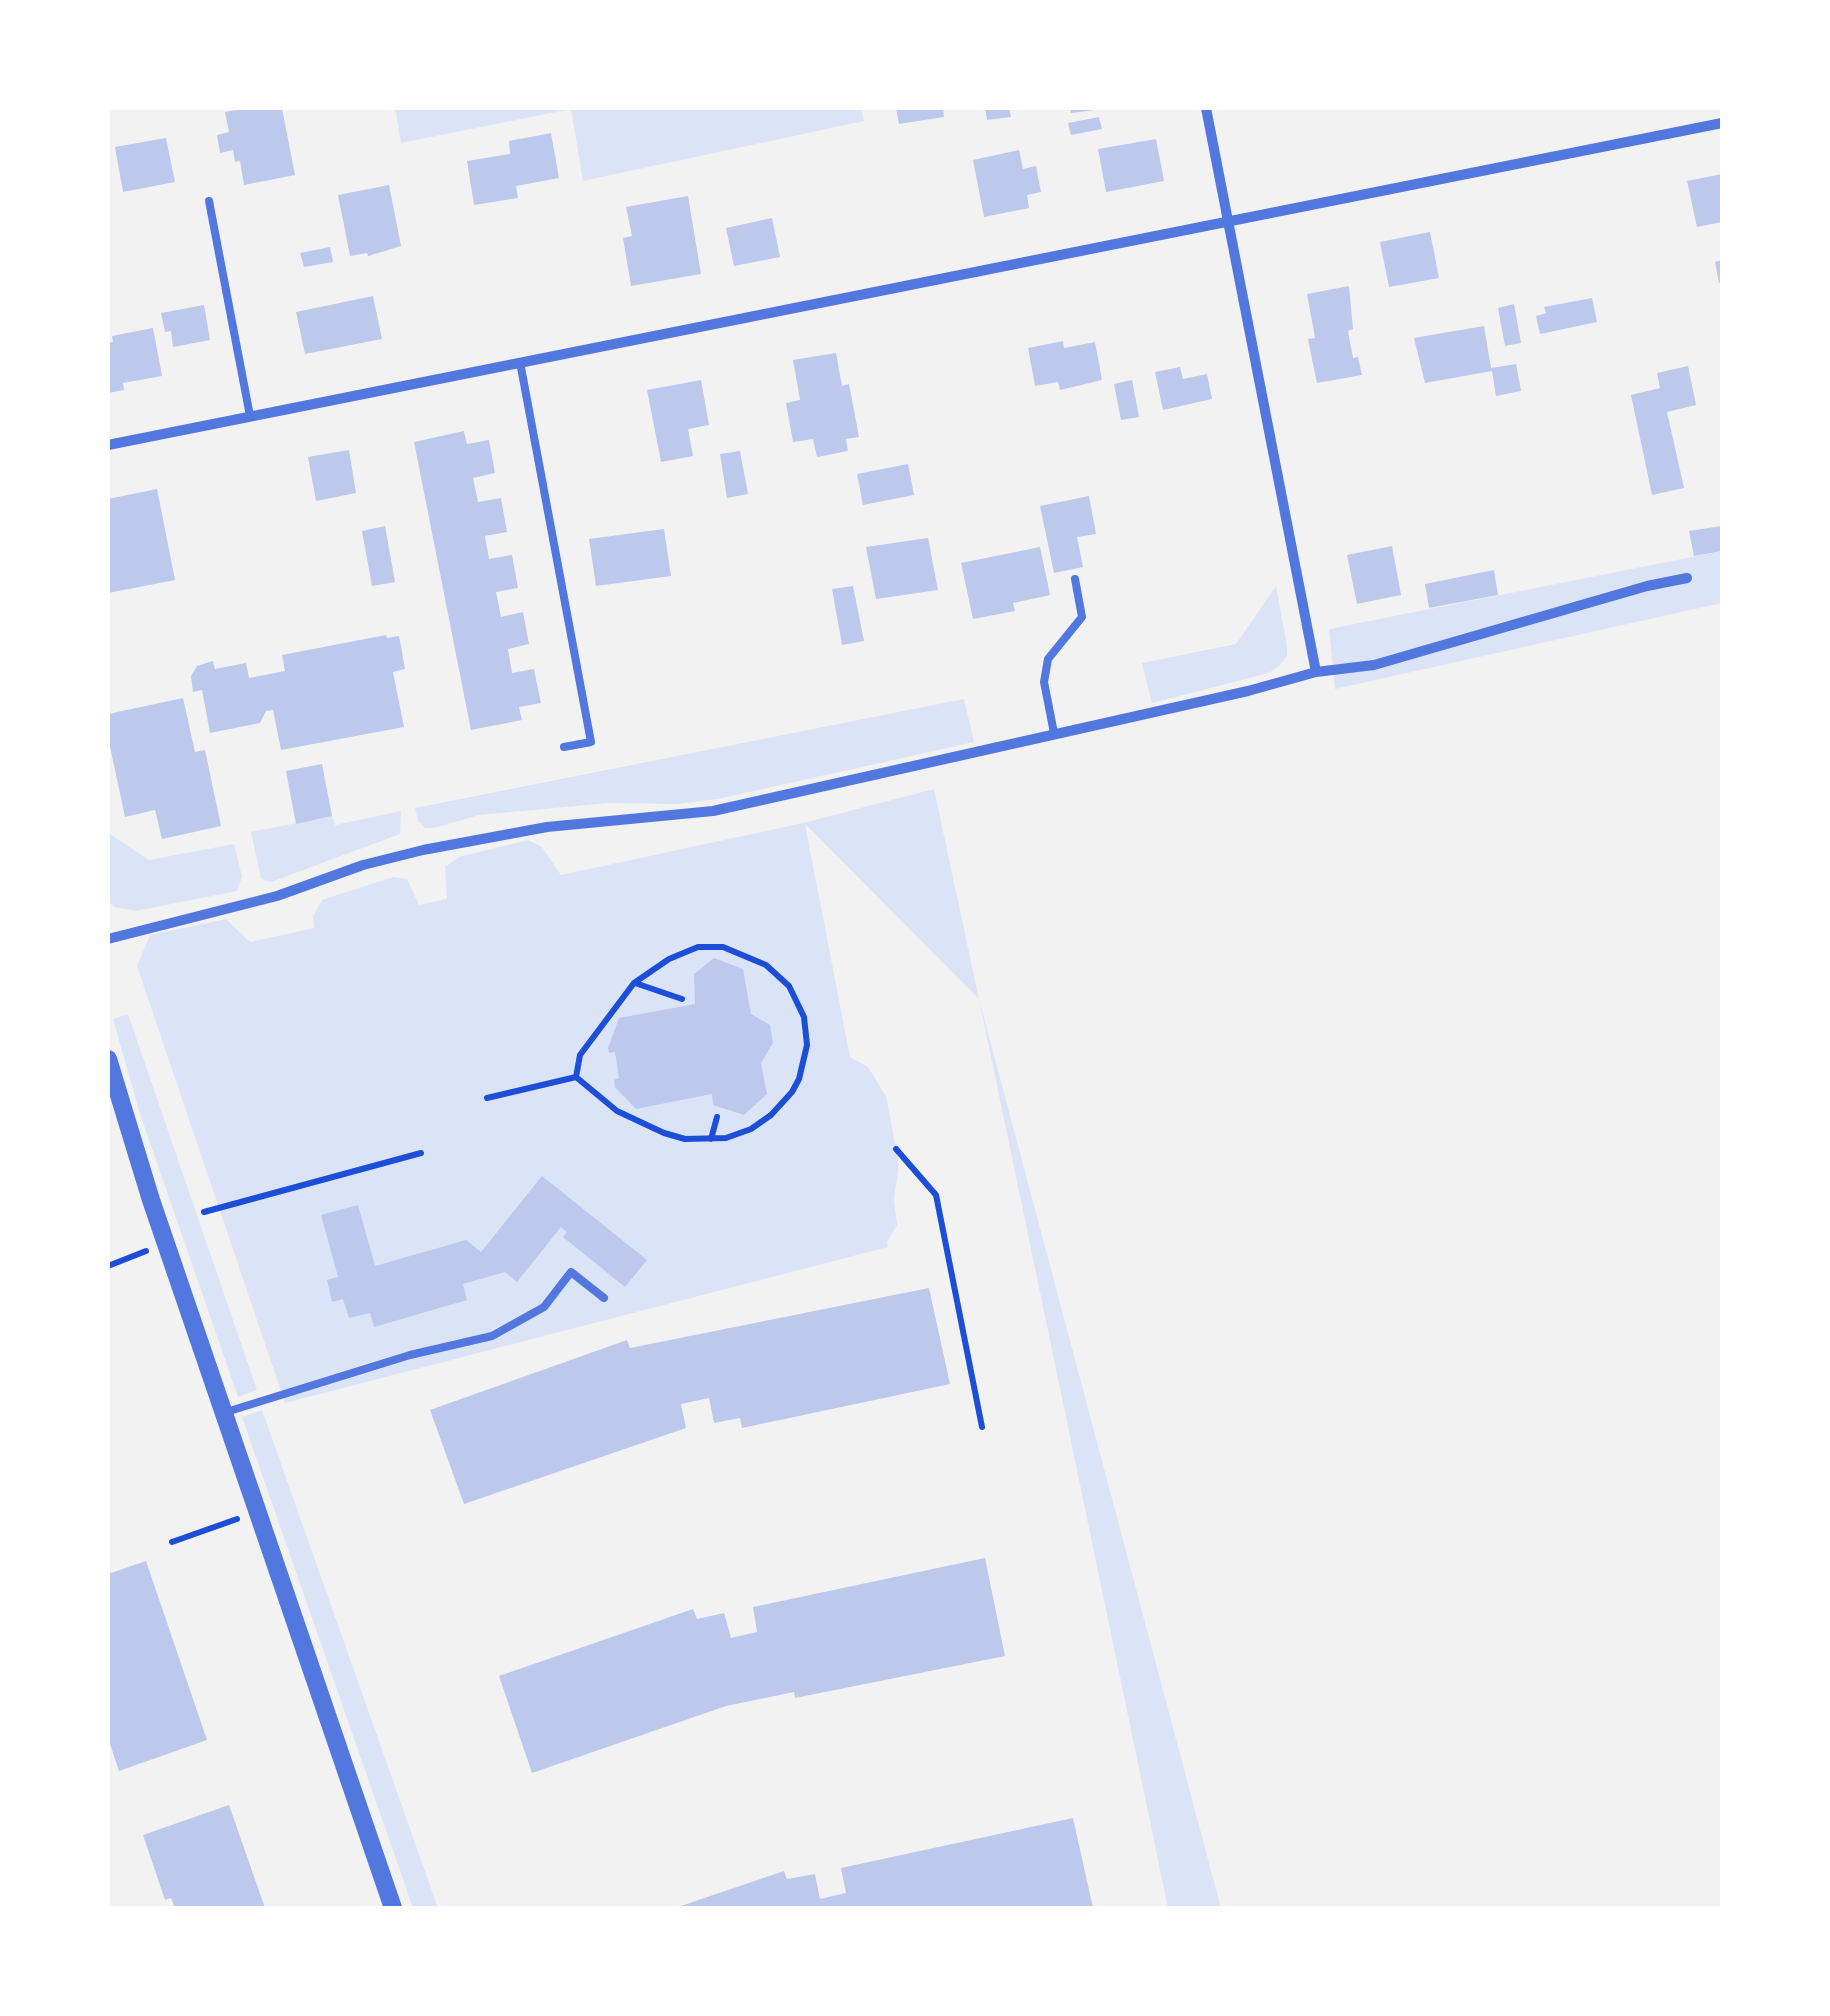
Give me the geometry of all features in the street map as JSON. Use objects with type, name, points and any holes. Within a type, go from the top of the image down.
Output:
[{"type":"street","points":[[1206,108],[1316,672]]},
{"type":"street","points":[[108,444],[1722,123]]},
{"type":"street","points":[[108,939],[277,896],[364,865],[423,850],[548,827],[713,811],[1248,692],[1316,672],[1374,665],[1646,586],[1686,578]]},
{"type":"street","points":[[108,1059],[223,1412],[394,1908]]},
{"type":"lane","points":[[209,201],[250,416]]},
{"type":"lane","points":[[520,362],[591,742],[564,748]]},
{"type":"lane","points":[[1054,733],[1044,682],[1048,659],[1082,618],[1075,579]]},
{"type":"lane","points":[[223,1412],[373,1366],[492,1336],[544,1308],[571,1272],[604,1298]]},
{"type":"path","points":[[723,947],[766,965],[790,986],[804,1017],[807,1044],[799,1079],[771,1115],[751,1129],[710,1139],[686,1139],[664,1133],[617,1111],[576,1078],[580,1055],[634,983],[684,951],[723,947]]},
{"type":"path","points":[[634,983],[682,999]]},
{"type":"path","points":[[487,1098],[576,1078]]},
{"type":"path","points":[[710,1139],[717,1117]]},
{"type":"path","points":[[896,1150],[936,1195],[982,1427]]},
{"type":"path","points":[[204,1212],[421,1154]]},
{"type":"path","points":[[108,1266],[147,1251]]},
{"type":"path","points":[[172,1542],[239,1518]]},
{"type":"shaded area","points":[[395,108],[861,108],[864,121],[583,181],[571,109],[401,143]]},
{"type":"shaded area","points":[[1722,551],[1722,603],[1335,689],[1329,629]]},
{"type":"shaded area","points":[[1276,586],[1287,646],[1287,656],[1279,666],[1269,673],[1152,703],[1142,663],[1236,644]]},
{"type":"shaded area","points":[[964,699],[974,742],[718,799],[677,804],[609,803],[479,815],[435,828],[425,828],[418,821],[415,808]]},
{"type":"shaded area","points":[[934,789],[979,999],[805,824],[850,1057],[868,1067],[886,1096],[899,1164],[894,1199],[897,1225],[888,1247],[285,1403],[137,966],[150,935],[226,919],[250,942],[314,928],[313,916],[322,900],[393,877],[407,879],[419,905],[447,899],[445,867],[459,857],[528,840],[542,847],[561,875],[803,823]]},
{"type":"shaded area","points":[[401,811],[400,834],[271,882],[261,879],[251,832],[332,816],[335,825]]},
{"type":"shaded area","points":[[108,833],[149,860],[234,844],[242,877],[237,891],[136,911],[115,907],[108,901]]},
{"type":"shaded area","points":[[979,999],[1221,1908],[1168,1908]]},
{"type":"shaded area","points":[[128,1014],[257,1390],[238,1397],[140,1114],[113,1019]]},
{"type":"shaded area","points":[[262,1410],[438,1908],[413,1908],[242,1417]]},
{"type":"building","points":[[282,108],[295,175],[244,185],[240,161],[235,162],[233,150],[220,153],[217,135],[229,132],[225,112]]},
{"type":"building","points":[[896,108],[943,108],[944,117],[899,124]]},
{"type":"building","points":[[985,108],[1009,108],[1011,117],[987,120]]},
{"type":"building","points":[[1070,108],[1095,108],[1095,110],[1071,113]]},
{"type":"building","points":[[1099,117],[1102,129],[1071,135],[1068,123]]},
{"type":"building","points":[[551,133],[559,178],[516,186],[518,198],[474,205],[467,161],[510,154],[509,141]]},
{"type":"building","points":[[166,138],[175,182],[123,192],[115,147]]},
{"type":"building","points":[[1156,139],[1164,181],[1106,192],[1098,149]]},
{"type":"building","points":[[1019,150],[1023,169],[1036,166],[1041,192],[1027,195],[1029,208],[984,217],[973,160]]},
{"type":"building","points":[[1722,174],[1722,222],[1697,227],[1687,181]]},
{"type":"building","points":[[389,185],[401,246],[368,256],[350,256],[338,195]]},
{"type":"building","points":[[688,196],[701,274],[631,286],[623,238],[632,236],[626,207]]},
{"type":"building","points":[[772,218],[780,257],[734,266],[726,228]]},
{"type":"building","points":[[1430,232],[1439,278],[1389,287],[1380,242]]},
{"type":"building","points":[[330,247],[333,262],[304,267],[300,253]]},
{"type":"building","points":[[1722,260],[1722,282],[1719,283],[1715,262]]},
{"type":"building","points":[[1349,286],[1353,329],[1348,331],[1353,358],[1358,357],[1362,375],[1317,383],[1308,339],[1315,338],[1307,294]]},
{"type":"building","points":[[373,296],[382,339],[305,354],[296,312]]},
{"type":"building","points":[[1592,298],[1597,322],[1540,334],[1536,316],[1546,313],[1544,307]]},
{"type":"building","points":[[1514,304],[1521,343],[1505,346],[1498,308]]},
{"type":"building","points":[[204,305],[210,340],[173,347],[171,331],[165,332],[161,313]]},
{"type":"building","points":[[1484,326],[1491,368],[1516,364],[1521,391],[1496,396],[1492,371],[1425,383],[1414,338]]},
{"type":"building","points":[[153,328],[162,376],[123,383],[124,390],[108,393],[108,343],[113,342],[112,336]]},
{"type":"building","points":[[1063,341],[1064,348],[1095,342],[1102,380],[1060,390],[1058,382],[1035,386],[1028,348]]},
{"type":"building","points":[[836,353],[842,386],[849,384],[859,437],[846,439],[848,451],[817,457],[813,439],[793,442],[786,403],[800,400],[793,360]]},
{"type":"building","points":[[1688,366],[1696,405],[1667,412],[1684,488],[1652,495],[1631,395],[1660,388],[1657,373]]},
{"type":"building","points":[[1180,367],[1183,379],[1207,374],[1212,399],[1163,410],[1155,372]]},
{"type":"building","points":[[701,380],[709,425],[688,429],[693,456],[661,462],[647,390]]},
{"type":"building","points":[[1132,380],[1139,417],[1121,420],[1114,384]]},
{"type":"building","points":[[464,431],[467,444],[489,440],[495,473],[473,478],[478,502],[501,498],[507,532],[485,536],[489,559],[512,555],[518,588],[496,592],[501,617],[523,612],[529,644],[508,649],[512,673],[534,669],[541,703],[519,707],[522,720],[471,730],[414,442]]},
{"type":"building","points":[[349,450],[356,493],[316,501],[308,457]]},
{"type":"building","points":[[740,451],[748,494],[727,498],[720,454]]},
{"type":"building","points":[[908,464],[914,495],[863,505],[857,474]]},
{"type":"building","points":[[157,489],[175,580],[108,593],[108,499]]},
{"type":"building","points":[[1089,496],[1096,534],[1077,537],[1083,567],[1054,573],[1040,506]]},
{"type":"building","points":[[385,526],[395,582],[372,586],[362,531]]},
{"type":"building","points":[[1722,526],[1722,551],[1694,556],[1689,531]]},
{"type":"building","points":[[664,529],[671,576],[596,586],[589,539]]},
{"type":"building","points":[[928,538],[938,590],[876,599],[866,547]]},
{"type":"building","points":[[1392,546],[1401,595],[1357,604],[1347,555]]},
{"type":"building","points":[[1040,547],[1050,595],[1013,603],[1015,611],[973,619],[961,563]]},
{"type":"building","points":[[1494,570],[1498,595],[1429,608],[1425,584]]},
{"type":"building","points":[[853,586],[864,641],[842,645],[832,589]]},
{"type":"building","points":[[386,635],[399,636],[405,669],[393,672],[404,727],[281,750],[273,710],[266,711],[260,723],[210,733],[202,690],[193,692],[191,676],[197,666],[213,661],[215,669],[246,663],[249,678],[285,671],[282,655]]},
{"type":"building","points":[[183,698],[195,752],[205,750],[221,826],[162,839],[155,810],[125,817],[108,737],[108,714]]},
{"type":"building","points":[[322,764],[332,816],[296,824],[286,771]]},
{"type":"building","points":[[714,958],[743,969],[751,1014],[770,1025],[773,1043],[761,1063],[767,1094],[744,1115],[713,1105],[712,1094],[636,1109],[615,1087],[614,1080],[619,1078],[615,1052],[609,1053],[608,1048],[619,1018],[695,1004],[694,974]]},
{"type":"building","points":[[542,1176],[647,1260],[625,1287],[563,1237],[567,1232],[561,1227],[517,1282],[505,1272],[463,1284],[467,1300],[374,1327],[370,1313],[349,1318],[343,1299],[332,1302],[327,1280],[338,1277],[321,1215],[358,1205],[375,1266],[466,1240],[481,1252]]},
{"type":"building","points":[[929,1288],[950,1384],[742,1428],[740,1418],[714,1423],[709,1398],[681,1404],[686,1428],[464,1504],[430,1410],[627,1340],[630,1348]]},
{"type":"building","points":[[985,1558],[1005,1656],[795,1698],[794,1692],[726,1706],[532,1773],[499,1676],[693,1609],[697,1619],[724,1613],[731,1638],[757,1632],[753,1607]]},
{"type":"building","points":[[146,1561],[207,1740],[119,1771],[108,1738],[108,1574]]},
{"type":"building","points":[[229,1805],[265,1908],[175,1908],[171,1898],[165,1900],[143,1835]]},
{"type":"building","points":[[1073,1818],[1093,1908],[675,1908],[784,1871],[787,1879],[815,1874],[820,1899],[846,1893],[841,1868]]}]
